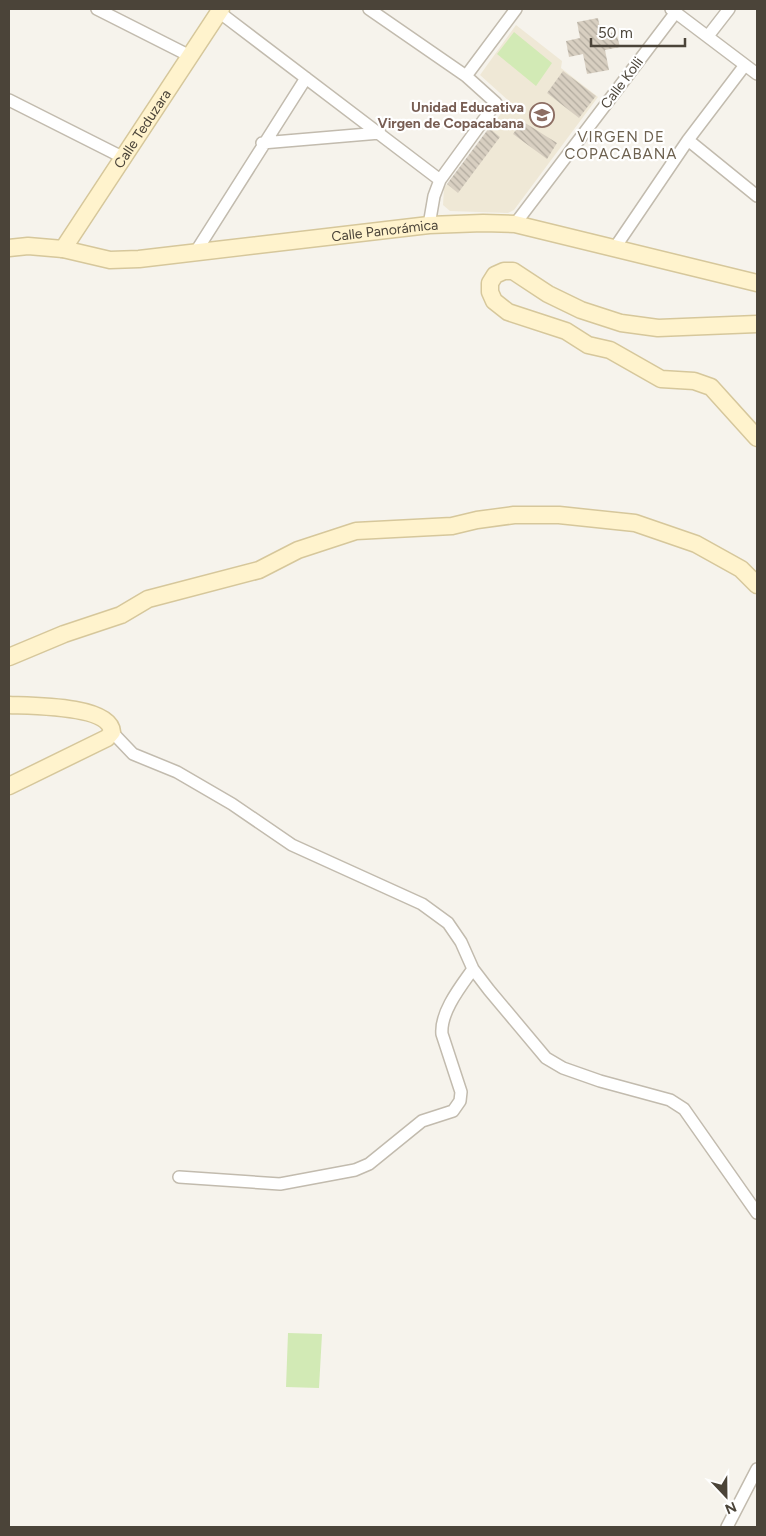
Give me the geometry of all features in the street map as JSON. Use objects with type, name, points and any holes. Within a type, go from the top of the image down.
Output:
[{"type":"street","points":[[371,9],[466,76],[496,103],[440,180],[434,196],[429,225]]},
{"type":"street","points":[[466,76],[516,9]]},
{"type":"street","points":[[708,36],[729,9]]},
{"type":"street","points":[[102,10],[190,56]]},
{"type":"street","points":[[220,10],[440,180]]},
{"type":"street","name":"Calle Teduzara","points":[[63,249],[220,10]]},
{"type":"street","points":[[674,11],[757,74]]},
{"type":"street","name":"Calle Kolli","points":[[514,224],[674,11]]},
{"type":"street","points":[[614,249],[688,140],[745,65]]},
{"type":"street","points":[[195,253],[262,143],[306,78]]},
{"type":"street","points":[[9,100],[124,158]]},
{"type":"street","points":[[262,143],[380,133]]},
{"type":"street","points":[[688,140],[757,196]]},
{"type":"street","name":"Calle Panorámica","points":[[9,248],[28,246],[63,249],[110,260],[195,253],[429,225],[514,224],[757,283]]},
{"type":"street","points":[[757,324],[658,328],[621,323],[582,310],[548,294],[513,271],[504,270],[495,275],[490,283],[490,292],[494,301],[508,312],[566,331],[588,345],[610,350],[661,379],[694,381],[711,387],[757,438]]},
{"type":"street","points":[[9,657],[64,634],[120,615],[148,599],[259,570],[298,550],[356,531],[452,526],[477,520],[514,515],[559,515],[635,523],[696,544],[741,569],[757,585]]},
{"type":"street","points":[[9,705],[71,710],[97,716],[107,721],[112,727],[112,732],[133,754],[177,772],[232,804],[292,845],[422,904],[448,923],[461,942],[473,969],[546,1058],[562,1068],[670,1100],[684,1109],[757,1213]]},
{"type":"street","points":[[9,786],[107,738],[112,732]]},
{"type":"street","points":[[179,1177],[280,1184],[355,1170],[369,1164],[422,1121],[453,1110],[460,1101],[461,1092],[442,1034],[442,1025],[444,1016],[473,969]]},
{"type":"street","points":[[726,1527],[757,1469]]},
{"type":"shaded area","name":"Unidad Educativa Virgen de Copacabana","points":[[516,25],[562,61],[561,68],[598,97],[514,210],[508,213],[450,211],[443,205],[444,188],[510,102],[480,75]]},
{"type":"green space","points":[[514,32],[552,63],[536,86],[497,54]]},
{"type":"green space","points":[[288,1333],[322,1334],[319,1388],[286,1387]]},
{"type":"building","points":[[598,18],[601,34],[616,32],[620,47],[605,50],[609,70],[587,74],[583,54],[569,57],[566,41],[580,38],[577,22]]},
{"type":"building","points":[[563,71],[596,96],[579,118],[547,93]]},
{"type":"building","points":[[522,121],[557,143],[547,159],[513,134]]},
{"type":"building","points":[[489,128],[500,137],[458,193],[447,184]]},
{"type":"place","name":"Unidad Educativa Virgen de Copacabana","points":[[542,115]]},
{"type":"district","name":"VIRGEN DE COPACABANA","points":[[621,146]]}]
